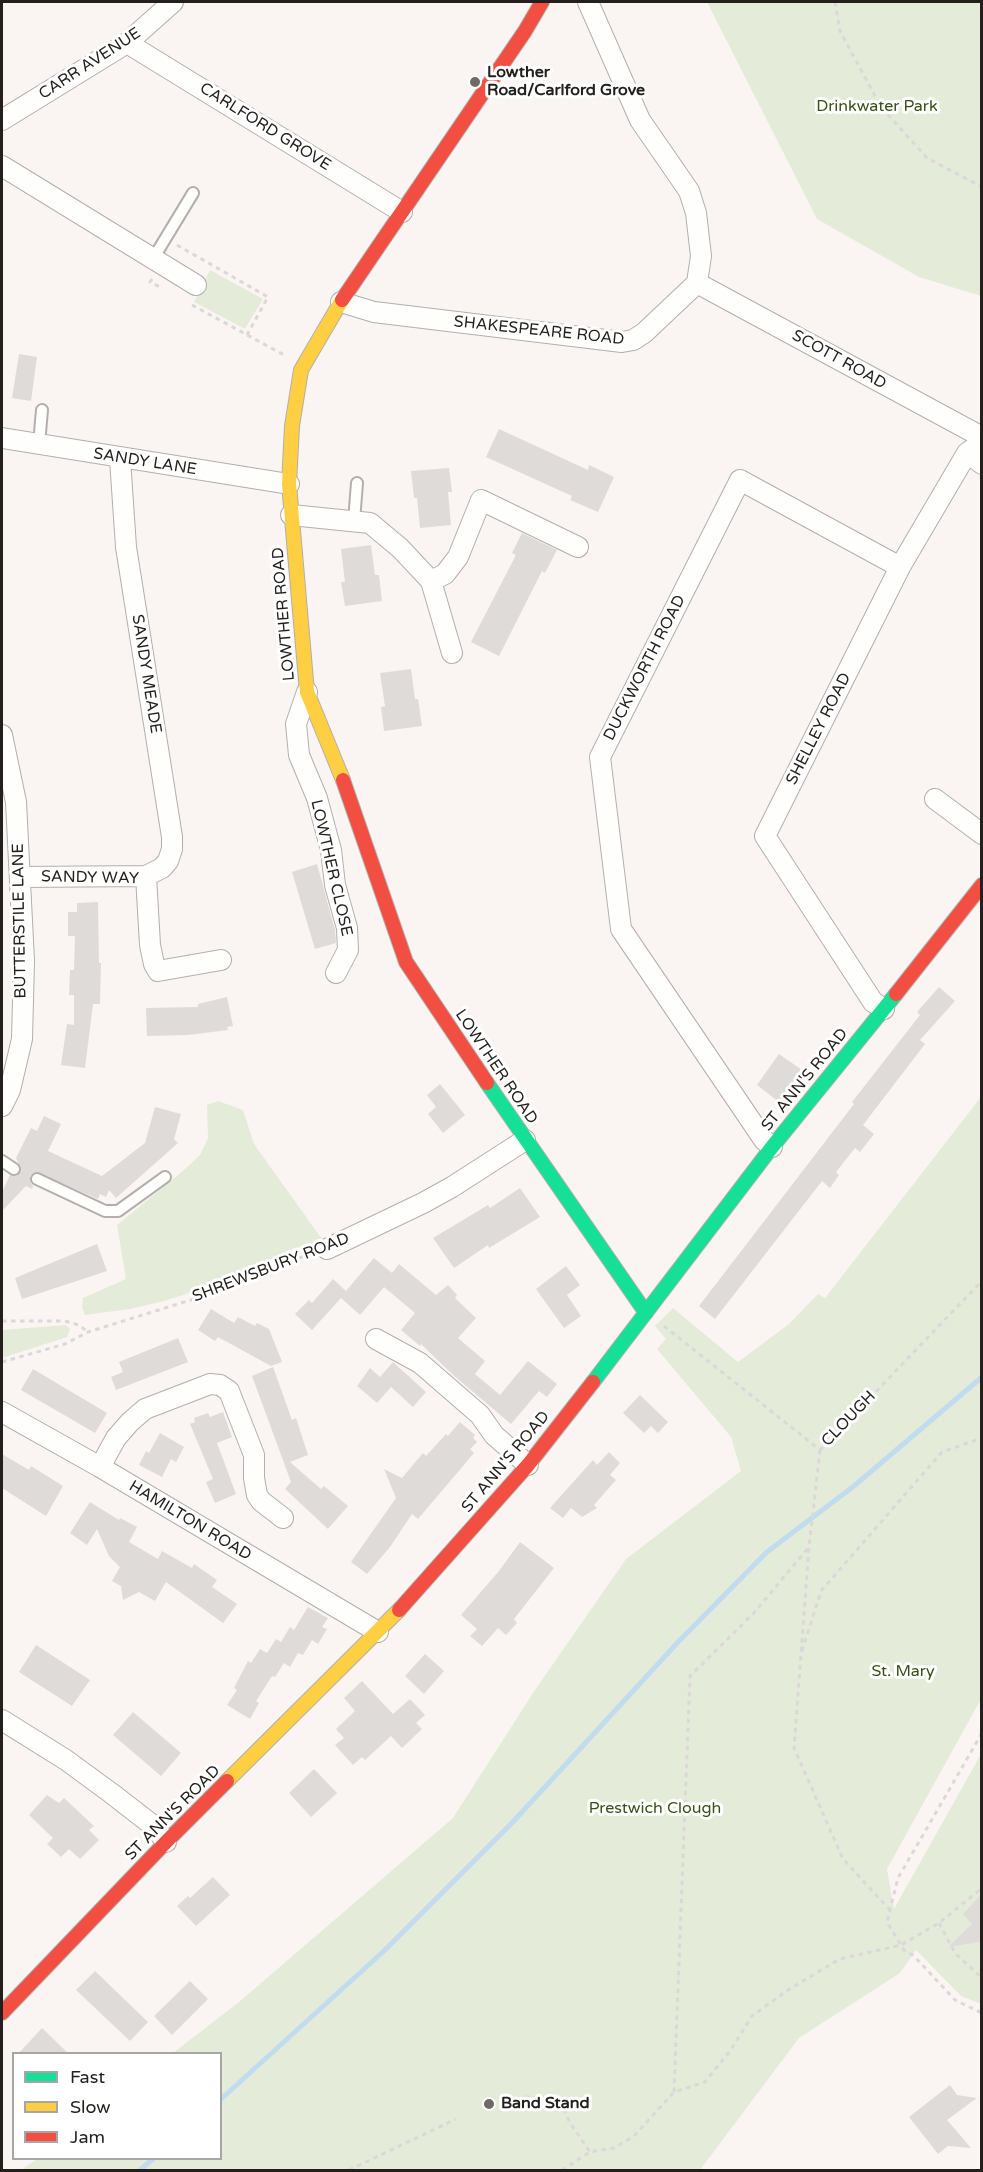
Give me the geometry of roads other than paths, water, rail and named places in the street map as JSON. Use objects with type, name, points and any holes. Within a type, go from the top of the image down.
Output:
[{"type":"street","name":"CARR AVENUE","points":[[2,120],[127,43],[173,2]]},
{"type":"street","name":"LOWTHER ROAD","points":[[542,2],[525,32],[341,302],[301,370],[292,426],[289,484],[291,516],[307,692],[335,757],[406,962],[525,1140],[646,1312]]},
{"type":"street","points":[[588,2],[640,120],[689,191],[696,213],[701,256],[697,283]]},
{"type":"street","name":"CARLFORD GROVE","points":[[127,43],[402,212]]},
{"type":"street","points":[[2,166],[157,261],[191,293]]},
{"type":"street","name":"SHAKESPEARE ROAD","points":[[341,302],[374,312],[622,342],[633,340],[644,333],[697,283]]},
{"type":"street","name":"SCOTT ROAD","points":[[697,283],[981,437]]},
{"type":"street","name":"SANDY LANE","points":[[2,438],[120,459],[289,484]]},
{"type":"street","name":"SHELLEY ROAD","points":[[884,1009],[873,1002],[765,836],[900,567],[977,453]]},
{"type":"street","name":"SANDY MEADE","points":[[120,459],[126,546],[172,837],[172,849],[168,861],[162,868],[146,876]]},
{"type":"street","name":"DUCKWORTH ROAD","points":[[772,1146],[757,1130],[621,929],[600,757],[740,480],[900,567]]},
{"type":"street","points":[[431,581],[445,574],[458,557],[481,500],[578,547]]},
{"type":"street","points":[[291,516],[370,523],[400,548],[431,581],[452,653]]},
{"type":"street","name":"LOWTHER CLOSE","points":[[307,692],[296,724],[299,755],[317,798],[330,850],[335,885],[347,928],[348,950],[336,973]]},
{"type":"street","name":"BUTTERSTILE LANE","points":[[2,735],[16,802],[24,962],[22,1039],[10,1089],[2,1106]]},
{"type":"street","points":[[935,800],[981,834]]},
{"type":"street","name":"SANDY WAY","points":[[21,877],[146,876],[150,945],[158,971],[221,960]]},
{"type":"street","name":"ST ANN'S ROAD","points":[[2,2013],[166,1842],[378,1632],[528,1465],[772,1146],[981,885]]},
{"type":"street","name":"SHREWSBURY ROAD","points":[[327,1249],[433,1198],[525,1140]]},
{"type":"street","points":[[376,1339],[420,1363],[480,1415],[494,1435],[528,1465]]},
{"type":"street","points":[[100,1467],[116,1438],[145,1409],[210,1384],[220,1384],[229,1391],[254,1455],[257,1495],[261,1501],[283,1518]]},
{"type":"street","name":"HAMILTON ROAD","points":[[2,1412],[100,1467],[378,1632]]},
{"type":"street","points":[[2,1720],[57,1754],[111,1793],[155,1827],[166,1842]]},
{"type":"lane","points":[[157,261],[165,238],[193,194]]},
{"type":"lane","points":[[39,444],[42,410]]},
{"type":"lane","points":[[354,521],[357,483]]},
{"type":"lane","points":[[2,1161],[14,1169]]},
{"type":"lane","points":[[37,1179],[105,1212],[118,1211],[148,1192],[165,1177]]},
{"type":"waterway","points":[[222,2098],[385,1950],[511,1824],[679,1641],[767,1552],[854,1486],[982,1377]]},
{"type":"waterway","points":[[140,2170],[152,2160]]},
{"type":"place","name":"Lowther Road/Carlford Grove","points":[[475,82]]},
{"type":"place","name":"Band Stand","points":[[489,2104]]},
{"type":"park label","name":"Drinkwater Park","points":[[877,107]]},
{"type":"park label","name":"St. Mary","points":[[903,1672]]},
{"type":"park label","name":"Prestwich Clough","points":[[655,1809]]}]
